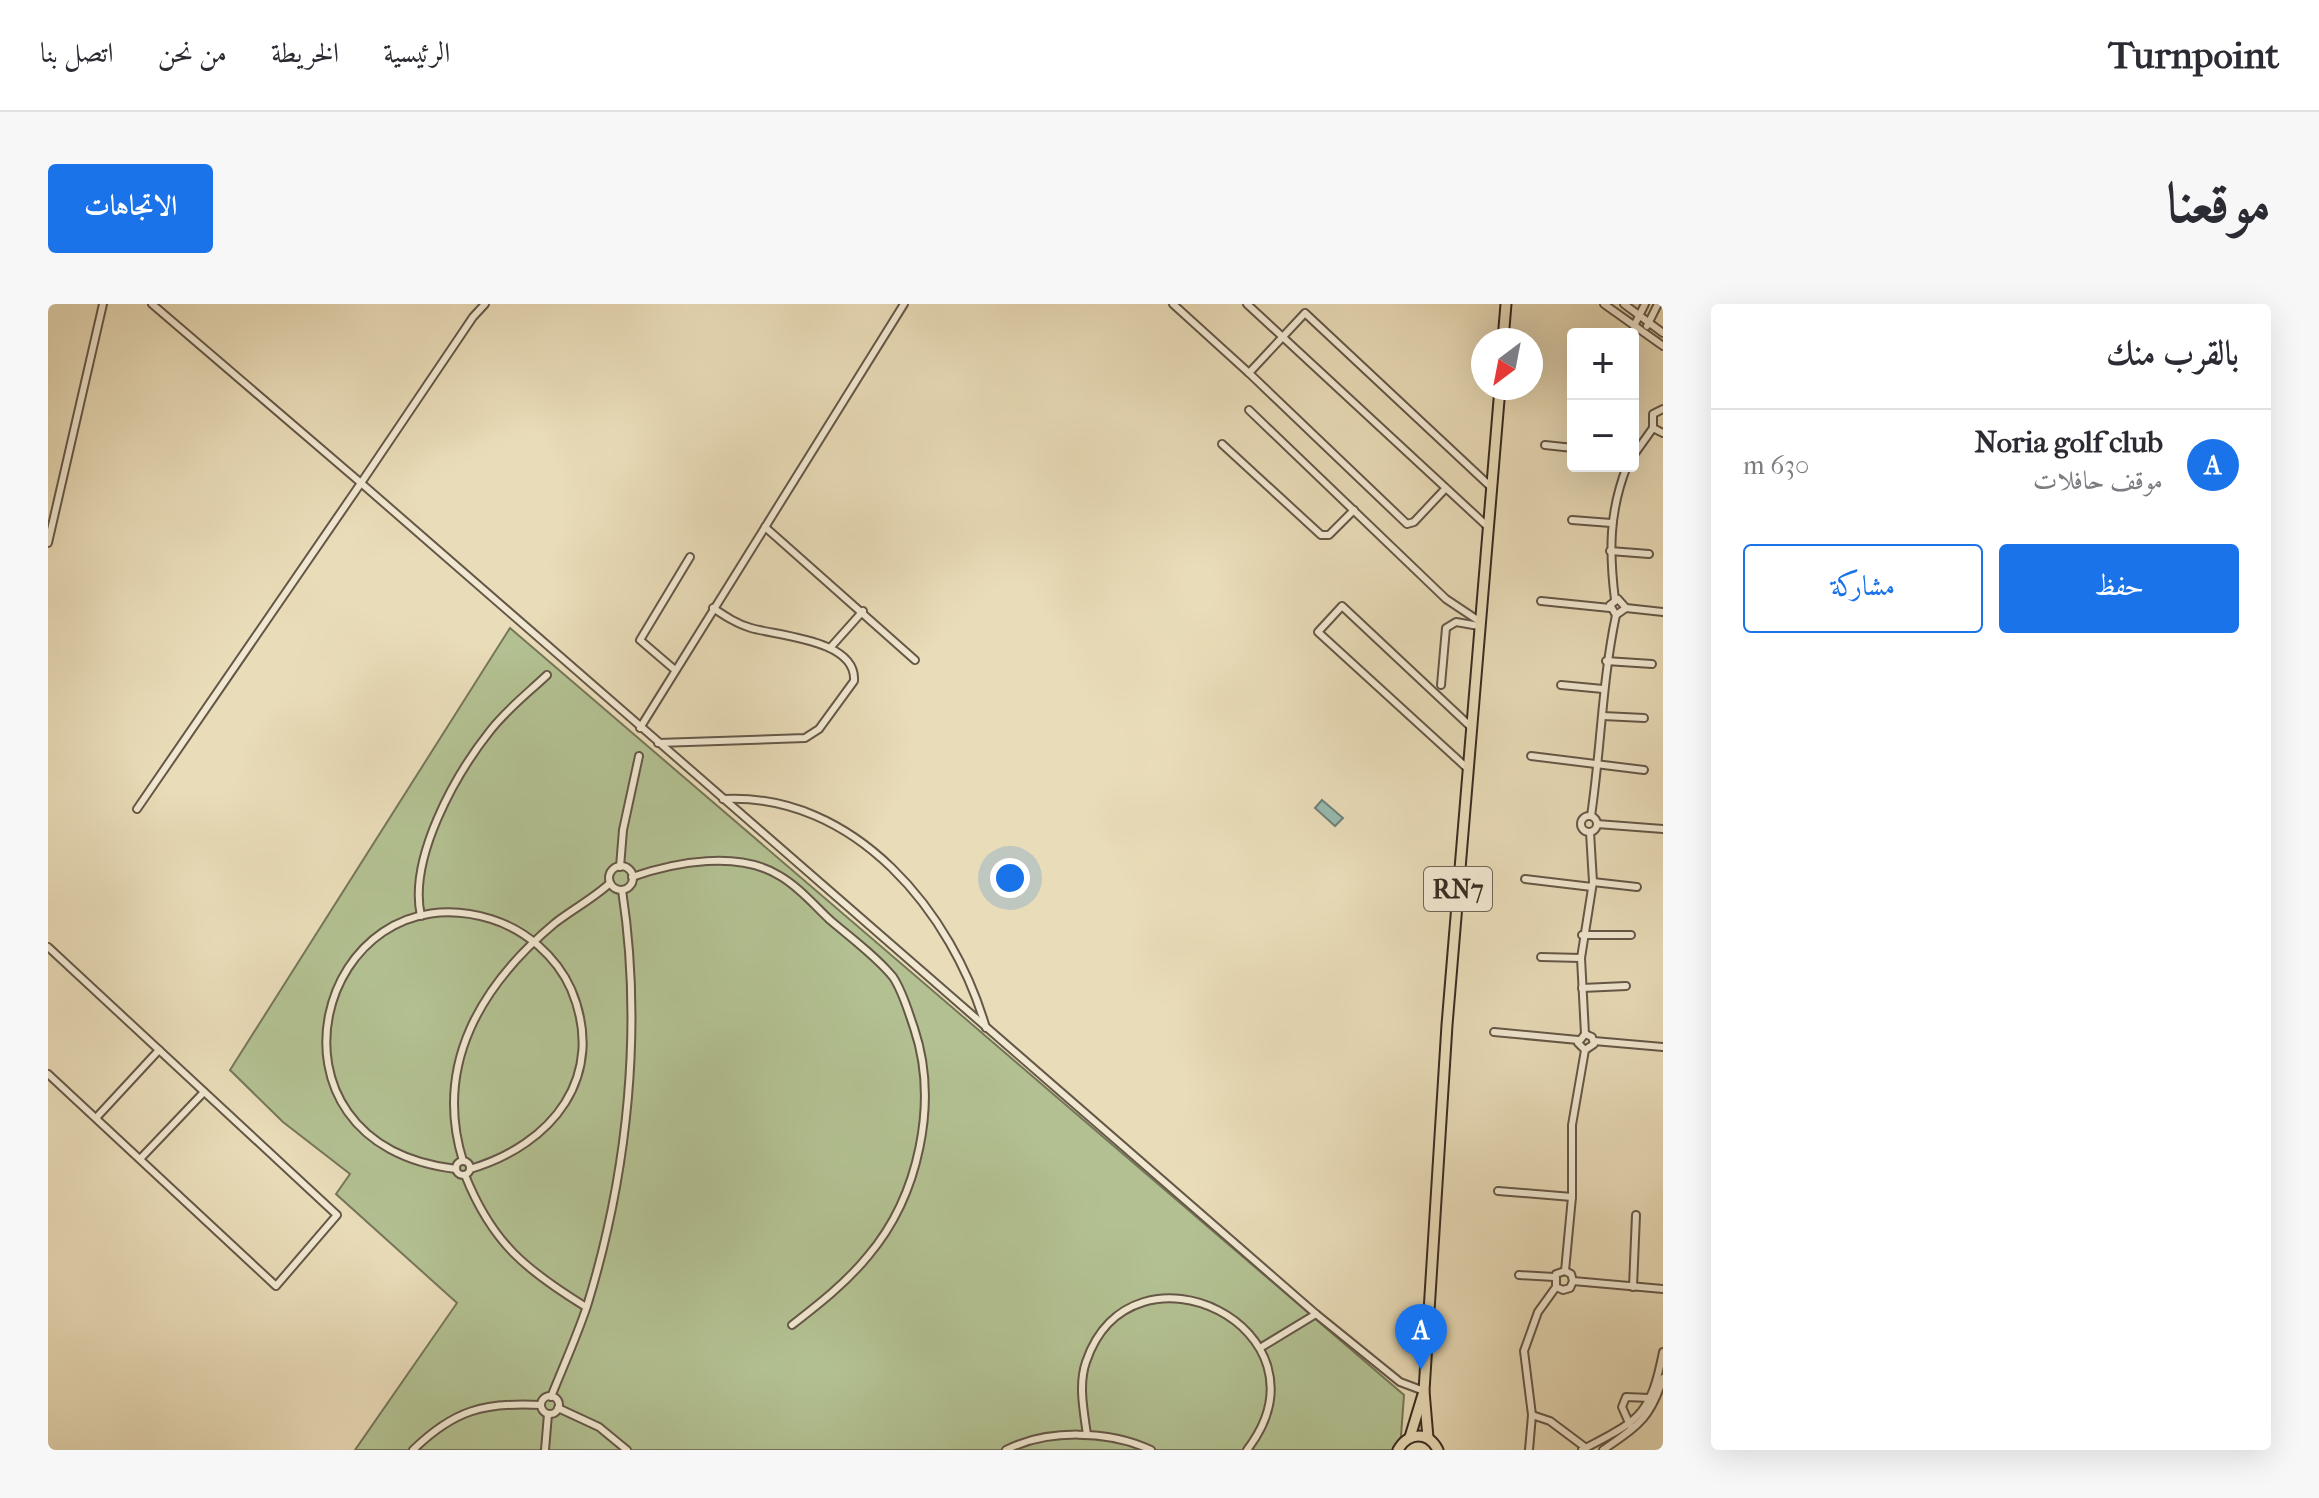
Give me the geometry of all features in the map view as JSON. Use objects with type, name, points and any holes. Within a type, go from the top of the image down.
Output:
[{"type":"main road","points":[[1504,328],[1506,304]]},
{"type":"main road","name":"RN7","points":[[1428,1438],[1424,1391],[1467,768],[1499,400]]},
{"type":"main road","name":"RN7","points":[[1398,1450],[1410,1437],[1424,1391]]},
{"type":"main road","points":[[1410,1437],[1428,1438],[1438,1450]]},
{"type":"street","points":[[48,543],[103,304]]},
{"type":"street","points":[[152,304],[1316,1314],[1400,1382],[1424,1391]]},
{"type":"street","points":[[137,809],[473,317],[485,304]]},
{"type":"street","points":[[640,728],[904,304]]},
{"type":"street","points":[[1173,304],[1407,524],[1414,522],[1445,489]]},
{"type":"street","points":[[1247,304],[1487,526]]},
{"type":"street","points":[[1604,304],[1663,346]]},
{"type":"street","points":[[1624,304],[1663,333]]},
{"type":"street","points":[[1634,326],[1645,304]]},
{"type":"street","points":[[1644,333],[1658,304]]},
{"type":"street","points":[[1249,373],[1305,313],[1491,487]]},
{"type":"street","points":[[1639,446],[1653,428],[1651,417],[1663,409]]},
{"type":"street","points":[[1249,410],[1446,599],[1479,623]]},
{"type":"street","points":[[1653,428],[1663,433]]},
{"type":"street","points":[[1222,444],[1321,535],[1329,535],[1354,510]]},
{"type":"street","points":[[1545,445],[1567,447]]},
{"type":"street","points":[[1610,608],[1615,600],[1610,551],[1611,523],[1625,472]]},
{"type":"street","points":[[1572,520],[1611,523]]},
{"type":"street","points":[[765,527],[915,660]]},
{"type":"street","points":[[1610,551],[1649,554]]},
{"type":"street","points":[[675,670],[640,640],[690,557]]},
{"type":"street","points":[[1615,600],[1622,601],[1626,608]]},
{"type":"street","points":[[1541,601],[1610,608],[1616,615]]},
{"type":"street","points":[[1467,768],[1318,632],[1342,606],[1471,727]]},
{"type":"street","points":[[658,743],[792,741],[813,735],[854,681],[849,663],[830,648],[748,628],[713,608]]},
{"type":"street","points":[[1663,612],[1626,608],[1616,615],[1606,661],[1599,765],[1591,816],[1597,824],[1663,829]]},
{"type":"street","points":[[830,648],[863,611]]},
{"type":"street","points":[[1441,685],[1446,628],[1456,622],[1479,623]]},
{"type":"street","points":[[1606,661],[1652,664]]},
{"type":"street","points":[[421,916],[418,886],[436,827],[455,783],[491,729],[547,675]]},
{"type":"street","points":[[1561,685],[1603,689]]},
{"type":"street","points":[[1603,716],[1644,718]]},
{"type":"street","points":[[620,867],[623,830],[639,756]]},
{"type":"street","points":[[1531,756],[1644,770]]},
{"type":"street","points":[[723,799],[752,797],[777,803],[834,826],[895,870],[933,913],[960,956],[986,1028]]},
{"type":"street","points":[[1590,832],[1583,830],[1581,822],[1591,816]]},
{"type":"street","points":[[1597,824],[1590,832],[1593,884],[1582,935],[1585,1034],[1594,1041],[1663,1047]]},
{"type":"street","points":[[632,877],[671,866],[708,862],[765,869],[789,882],[882,966],[904,998],[921,1050],[926,1086],[923,1128],[911,1174],[898,1208],[870,1255],[825,1299],[792,1325]]},
{"type":"street","points":[[620,867],[630,871],[632,877],[630,886],[622,890]]},
{"type":"street","points":[[610,883],[610,874],[620,867]]},
{"type":"street","points":[[1525,879],[1637,887]]},
{"type":"street","points":[[610,883],[622,890]]},
{"type":"street","points":[[470,1169],[463,1161],[456,1137],[454,1101],[469,1030],[488,994],[534,941],[610,883]]},
{"type":"street","points":[[551,1397],[586,1307],[616,1177],[632,1040],[629,937],[622,890]]},
{"type":"street","points":[[465,1175],[470,1169],[505,1158],[539,1136],[564,1105],[579,1068],[581,1028],[574,999],[561,971],[534,941],[509,926],[481,916],[461,913],[421,916],[380,936],[348,968],[329,1010],[326,1055],[340,1099],[368,1135],[416,1162],[456,1169],[465,1175],[477,1205],[500,1242],[529,1271],[586,1307]]},
{"type":"street","points":[[1582,935],[1631,935]]},
{"type":"street","points":[[48,947],[337,1215],[276,1286],[48,1074]]},
{"type":"street","points":[[1541,957],[1581,958]]},
{"type":"street","points":[[1582,988],[1626,986]]},
{"type":"street","points":[[1494,1032],[1578,1040],[1585,1034]]},
{"type":"street","points":[[1578,1040],[1585,1050],[1572,1125],[1572,1197],[1565,1271],[1573,1281],[1663,1289]]},
{"type":"street","points":[[1585,1050],[1590,1049],[1594,1041]]},
{"type":"street","points":[[96,1118],[159,1050]]},
{"type":"street","points":[[140,1159],[204,1092]]},
{"type":"street","points":[[456,1169],[463,1161]]},
{"type":"street","points":[[1498,1191],[1572,1197]]},
{"type":"street","points":[[1633,1287],[1636,1215]]},
{"type":"street","points":[[1519,1275],[1554,1277],[1565,1271]]},
{"type":"street","points":[[1529,1450],[1532,1415],[1524,1351],[1538,1312],[1556,1287],[1554,1277]]},
{"type":"street","points":[[1556,1287],[1568,1289],[1573,1281]]},
{"type":"street","points":[[1087,1435],[1083,1380],[1095,1342],[1114,1320],[1136,1307],[1158,1298],[1185,1298],[1209,1303],[1231,1315],[1260,1348],[1270,1384],[1268,1409],[1261,1430],[1247,1450]]},
{"type":"street","points":[[1260,1348],[1316,1314]]},
{"type":"street","points":[[1532,1415],[1550,1421],[1584,1449],[1630,1425],[1650,1398],[1663,1352]]},
{"type":"street","points":[[1603,1450],[1626,1437],[1648,1414],[1663,1378]]},
{"type":"street","points":[[541,1405],[544,1398],[551,1397],[557,1401],[558,1408]]},
{"type":"street","points":[[1630,1425],[1622,1407],[1626,1397],[1650,1398]]},
{"type":"street","points":[[413,1450],[446,1421],[464,1412],[487,1405],[541,1405]]},
{"type":"street","points":[[541,1405],[548,1414],[545,1450]]},
{"type":"street","points":[[548,1414],[558,1408]]},
{"type":"street","points":[[558,1408],[599,1427],[627,1450]]},
{"type":"street","points":[[1006,1450],[1051,1436],[1087,1435],[1151,1450]]},
{"type":"green space","points":[[510,628],[1404,1395],[1400,1450],[355,1450],[457,1303],[336,1194],[350,1174],[283,1122],[230,1070]]},
{"type":"water","points":[[1322,800],[1343,818],[1335,826],[1315,808]]},
{"type":"place","name":"Noria golf club","points":[[1421,1370]]}]
